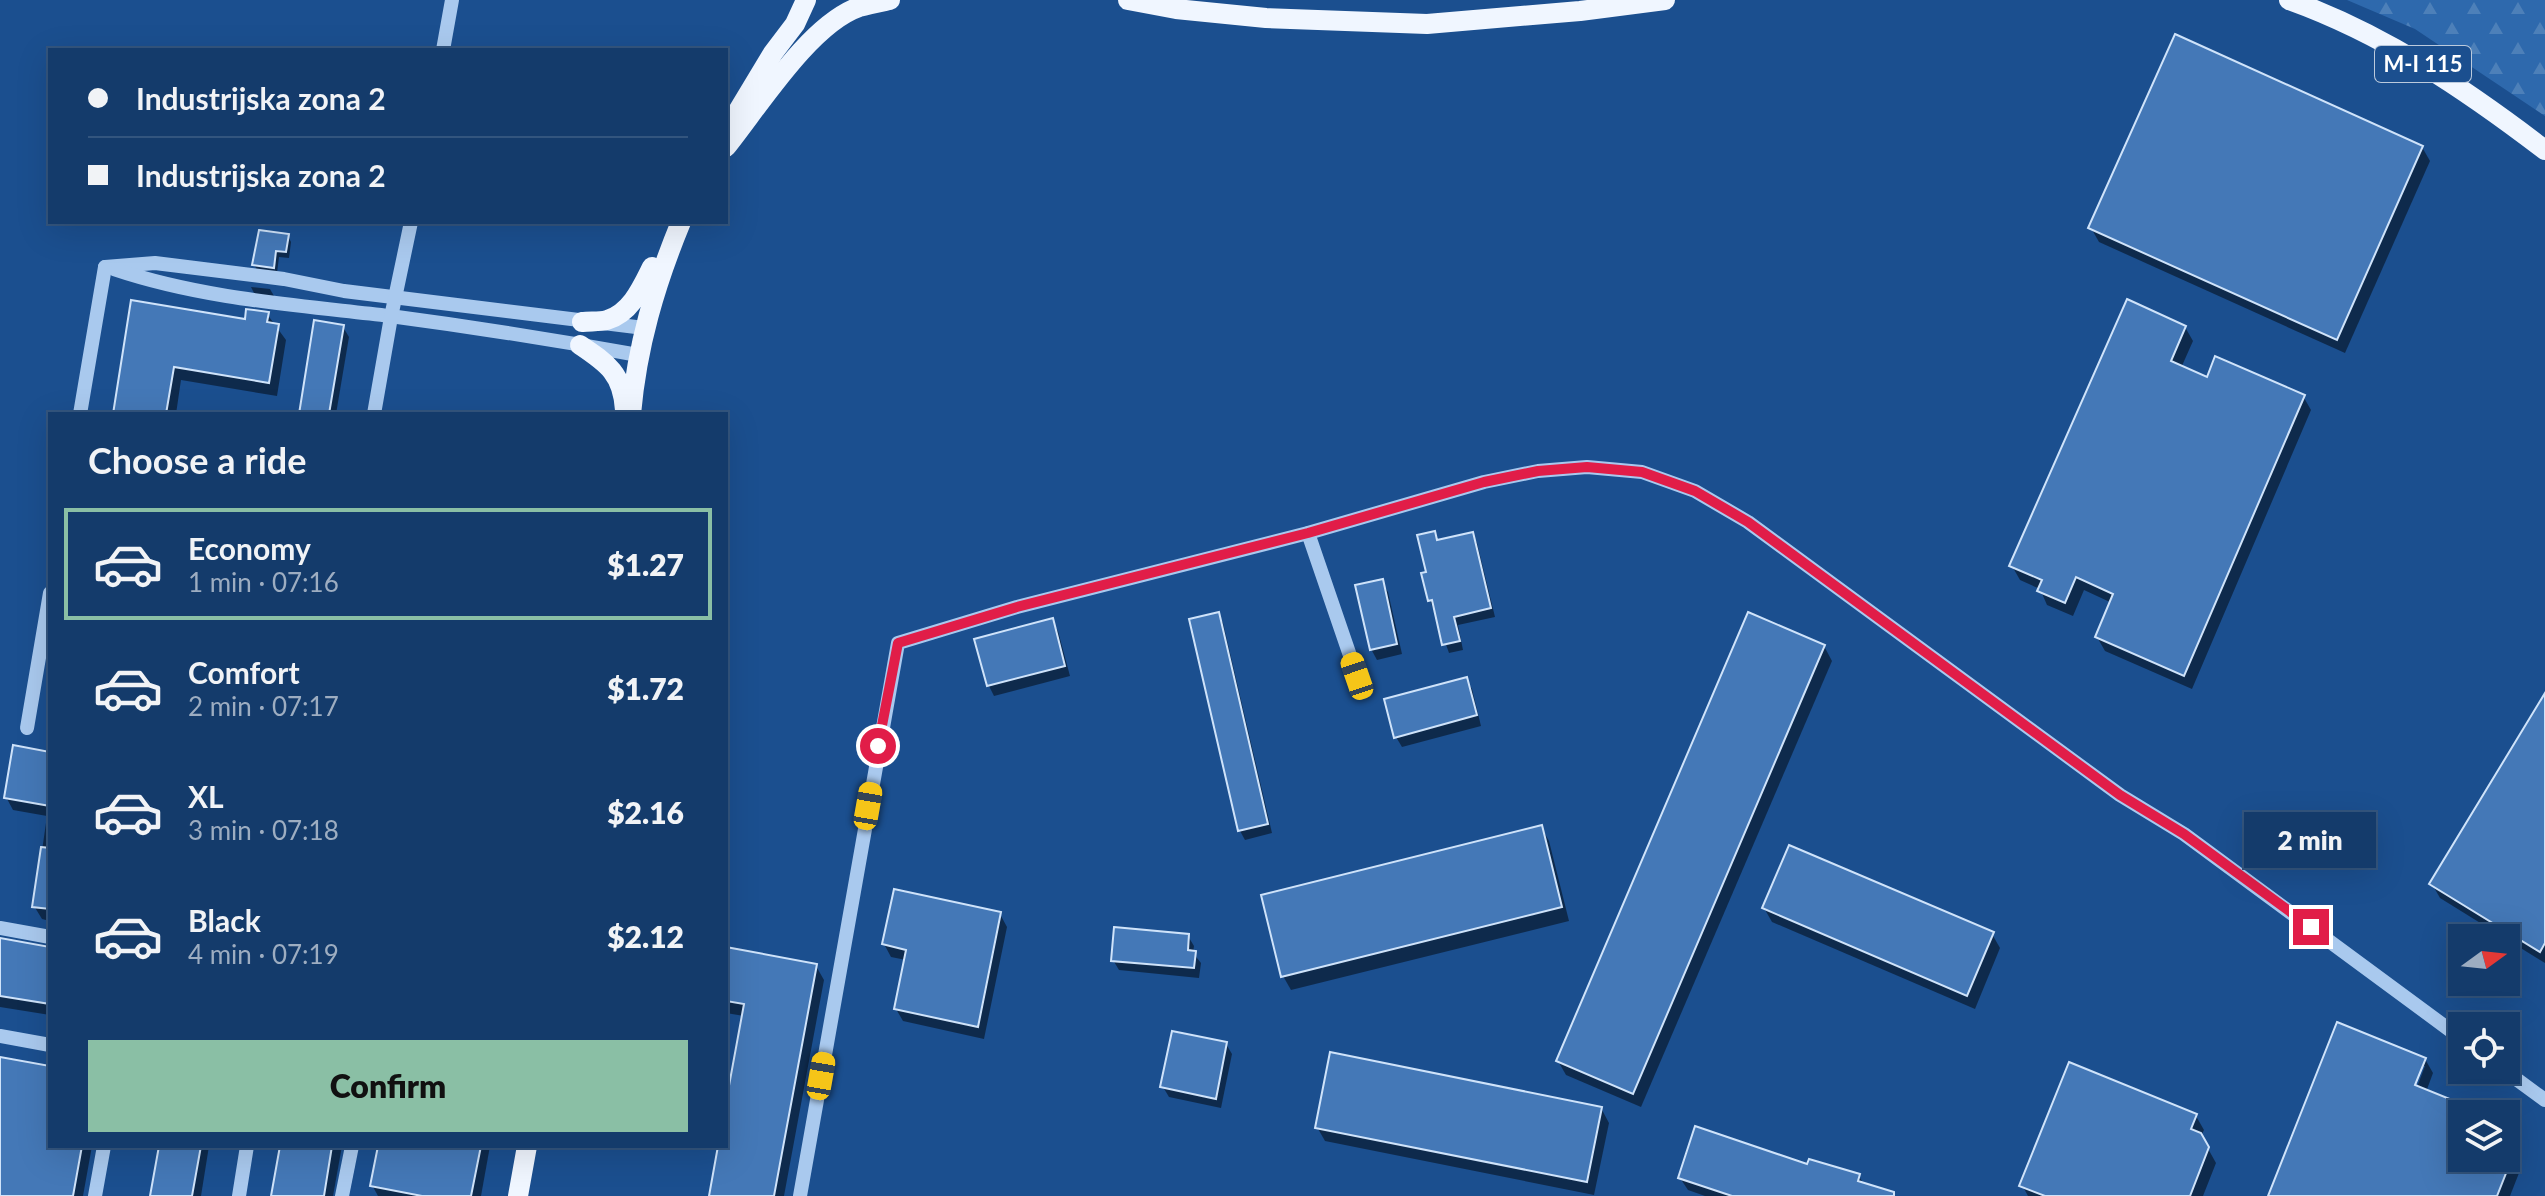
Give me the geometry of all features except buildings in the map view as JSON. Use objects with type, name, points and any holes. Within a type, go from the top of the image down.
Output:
[{"type":"main road","points":[[728,128],[765,64],[795,24],[806,0]]},
{"type":"main road","points":[[728,144],[790,64],[821,30],[857,8],[890,0]]},
{"type":"main road","points":[[1128,0],[1176,9],[1266,18],[1427,24],[1580,11],[1665,0]]},
{"type":"main road","points":[[1175,0],[1217,12]]},
{"type":"main road","name":"M-I 115","points":[[2289,0],[2351,26],[2418,61],[2484,104],[2545,150]]},
{"type":"main road","points":[[582,322],[608,320],[633,302],[678,224]]},
{"type":"main road","points":[[628,412],[652,296],[678,224]]},
{"type":"main road","points":[[580,345],[608,364],[617,376],[628,412]]},
{"type":"main road","points":[[518,1196],[527,1148]]},
{"type":"street","points":[[443,48],[452,0]]},
{"type":"street","points":[[374,412],[411,224]]},
{"type":"street","points":[[105,267],[155,263],[284,279],[344,291],[644,328]]},
{"type":"street","points":[[105,267],[157,284],[266,302],[391,317],[638,355]]},
{"type":"street","points":[[80,412],[105,267]]},
{"type":"street","points":[[800,1196],[898,643],[1017,607],[1308,533],[1459,488],[1538,471],[1587,467],[1642,472],[1695,491],[1748,522],[2120,795],[2184,834],[2448,1029]]},
{"type":"street","points":[[1308,533],[1357,676]]},
{"type":"street","points":[[27,728],[48,605]]},
{"type":"street","points":[[0,928],[48,937]]},
{"type":"street","points":[[0,1036],[48,1045]]},
{"type":"street","points":[[2520,1082],[2545,1100]]},
{"type":"street","points":[[95,1196],[104,1148]]},
{"type":"street","points":[[239,1196],[247,1148]]},
{"type":"street","points":[[342,1196],[352,1148]]},
{"type":"green space","points":[[2347,0],[2545,0],[2545,116],[2415,29]]},
{"type":"route","points":[[878,746],[898,643],[1017,607],[1308,533],[1484,482],[1538,471],[1587,467],[1642,472],[1695,491],[1748,522],[2120,795],[2184,834],[2311,927]]}]
